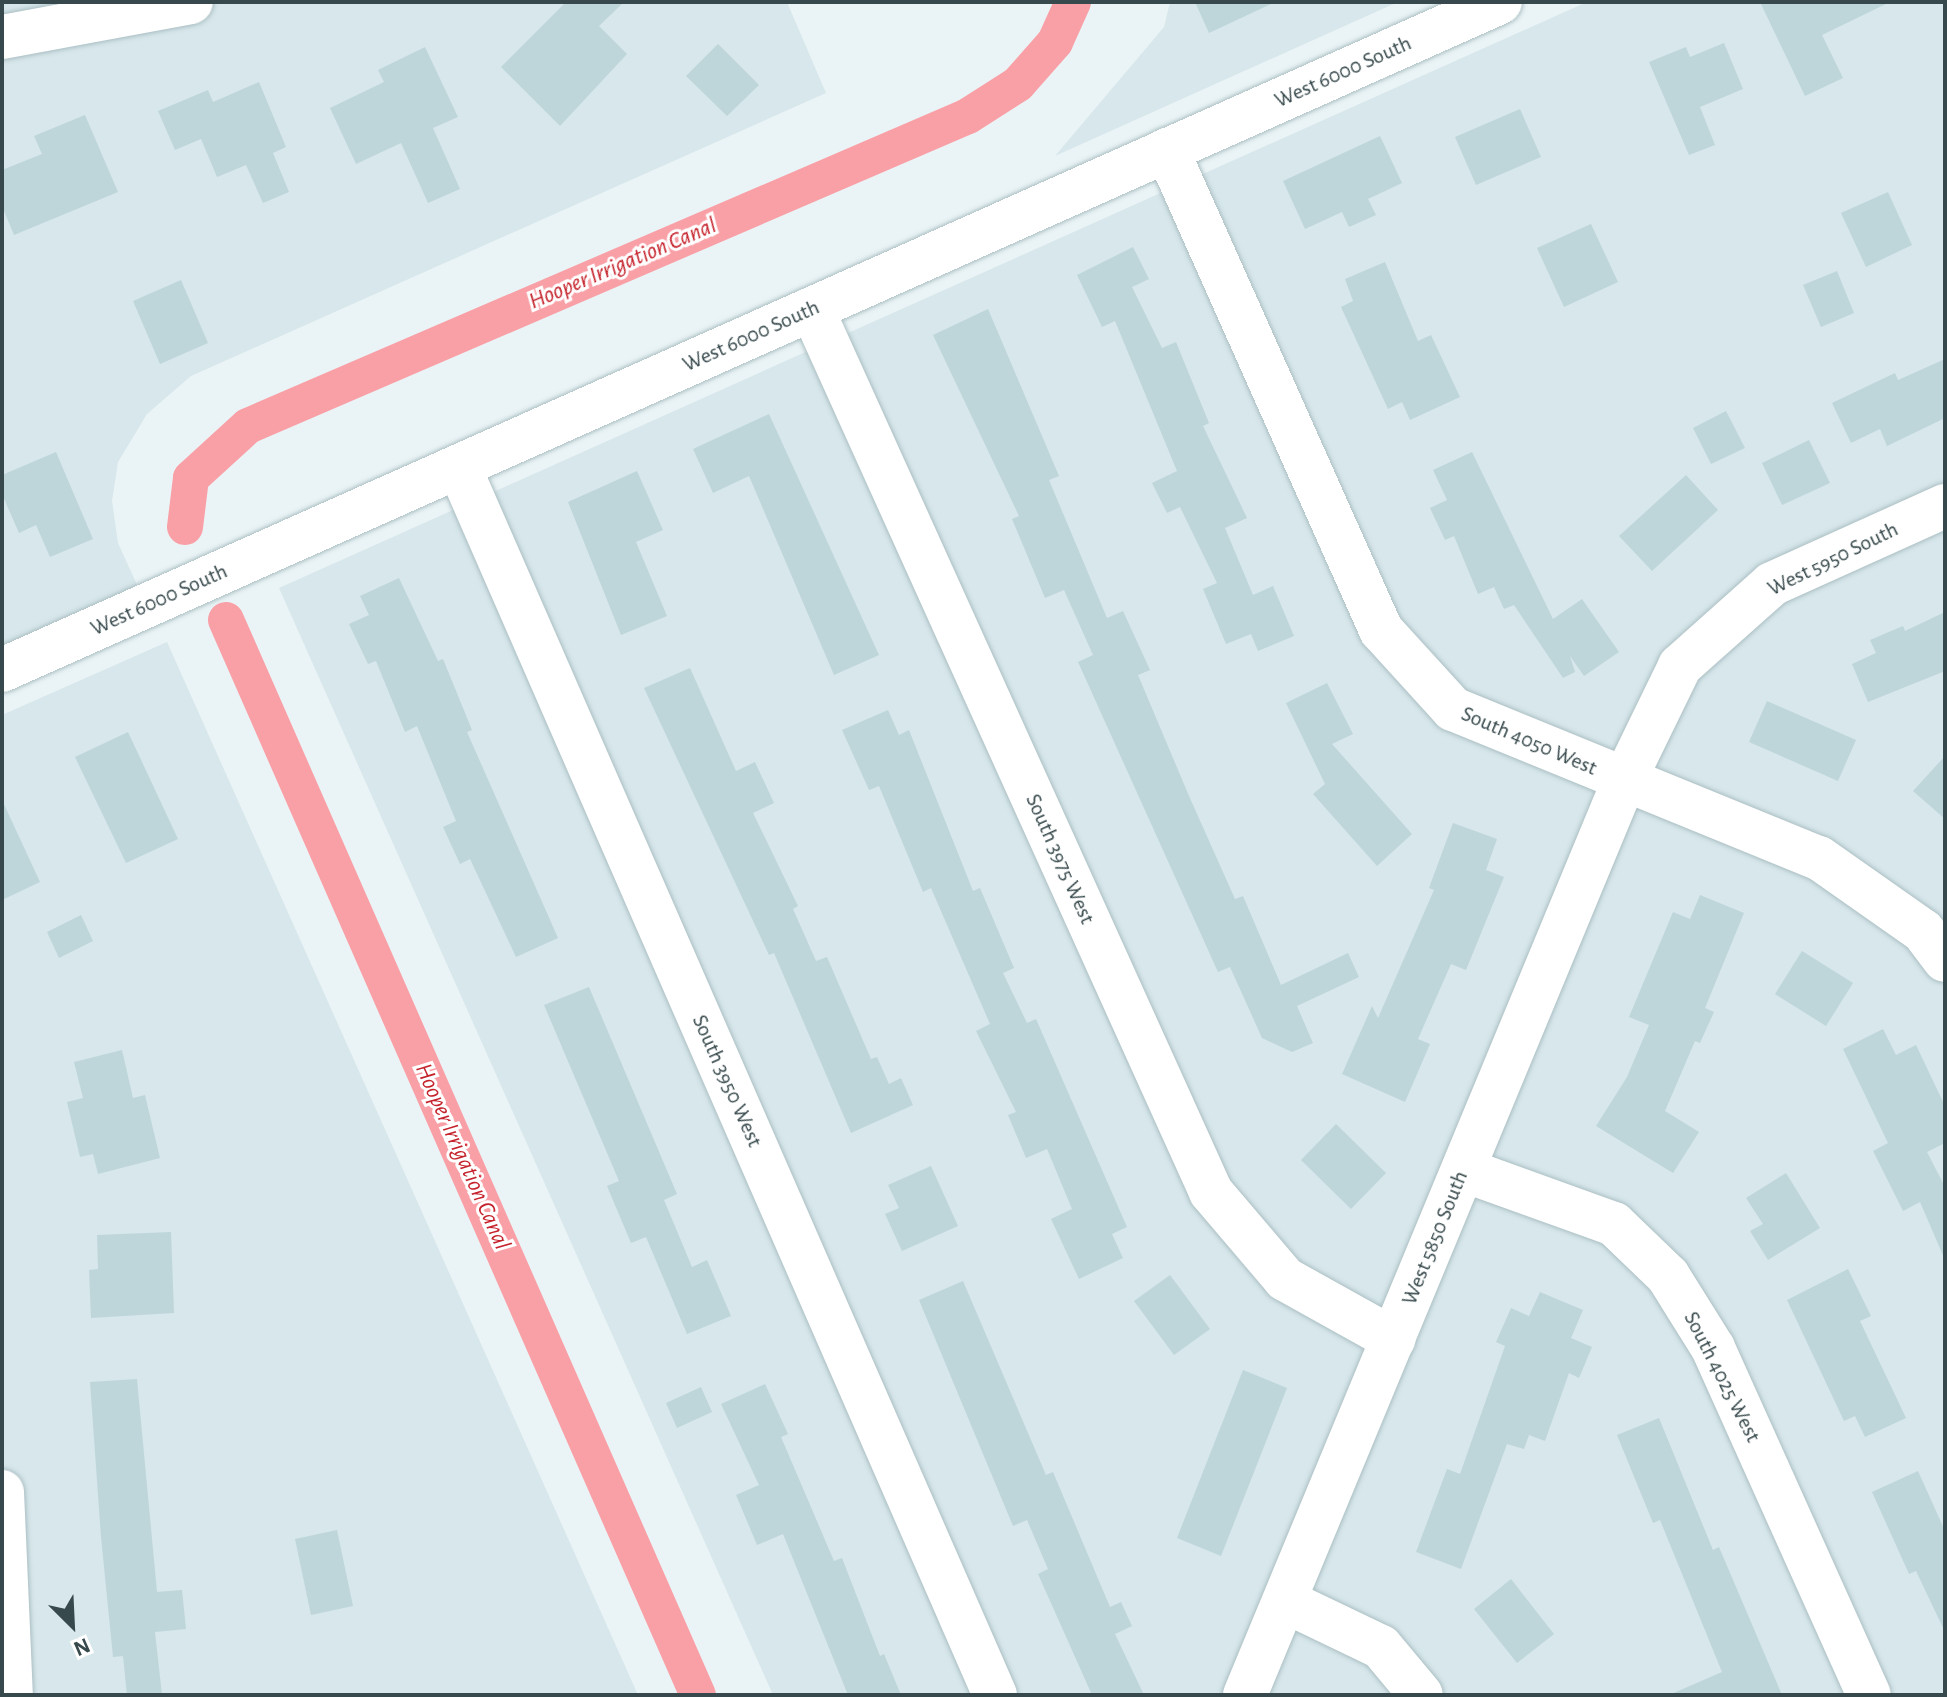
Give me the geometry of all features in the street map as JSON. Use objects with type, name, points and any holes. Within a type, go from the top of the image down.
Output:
[{"type":"street","points":[[2,37],[191,2]]},
{"type":"street","name":"West 6000 South","points":[[2,670],[1500,2]]},
{"type":"street","name":"South 4050 West","points":[[1167,150],[1381,630],[1453,709],[1819,858],[1923,931],[1945,960]]},
{"type":"street","name":"South 3975 West","points":[[812,309],[1211,1192],[1285,1279],[1393,1339]]},
{"type":"street","name":"South 3950 West","points":[[459,467],[995,1695]]},
{"type":"street","name":"West 5950 South","points":[[1624,781],[1680,666],[1772,584],[1945,506]]},
{"type":"street","name":"West 5850 South","points":[[1245,1695],[1624,781]]},
{"type":"street","name":"South 4025 West","points":[[1464,1170],[1614,1224],[1668,1276],[1713,1348],[1869,1695]]},
{"type":"street","points":[[2,1492],[11,1695]]},
{"type":"street","points":[[1285,1601],[1381,1647],[1421,1695]]},
{"type":"shaded area","points":[[2,2],[787,2],[826,93],[191,376],[147,414],[118,462],[112,501],[118,543],[138,587],[2,647]]},
{"type":"shaded area","points":[[1170,2],[1398,2],[1055,156],[1164,27]]},
{"type":"shaded area","points":[[1587,2],[1945,2],[1945,1695],[773,1695],[279,588]]},
{"type":"shaded area","points":[[167,642],[638,1695],[2,1695],[2,715]]},
{"type":"building","points":[[566,2],[624,2],[599,26],[627,54],[560,126],[501,67]]},
{"type":"building","points":[[1195,2],[1275,2],[1209,33]]},
{"type":"building","points":[[1760,2],[1890,2],[1822,35],[1843,78],[1805,96]]},
{"type":"building","points":[[1724,43],[1743,89],[1700,107],[1715,145],[1689,155],[1649,62],[1686,47],[1690,57]]},
{"type":"building","points":[[718,44],[759,85],[727,116],[686,76]]},
{"type":"building","points":[[425,47],[458,117],[433,128],[460,189],[428,203],[401,143],[356,164],[330,108],[384,82],[378,70]]},
{"type":"building","points":[[259,82],[286,147],[273,153],[289,192],[263,203],[246,165],[217,177],[201,139],[175,150],[158,111],[208,90],[213,102]]},
{"type":"building","points":[[1520,109],[1541,157],[1476,185],[1455,137]]},
{"type":"building","points":[[85,115],[118,192],[14,235],[2,206],[2,170],[42,154],[34,136]]},
{"type":"building","points":[[1380,136],[1402,183],[1368,199],[1376,215],[1349,227],[1342,212],[1305,229],[1283,181]]},
{"type":"building","points":[[1888,192],[1912,245],[1866,267],[1841,213]]},
{"type":"building","points":[[1591,224],[1618,282],[1564,307],[1537,248]]},
{"type":"building","points":[[1133,247],[1149,279],[1132,287],[1162,348],[1176,342],[1209,423],[1203,426],[1247,518],[1225,528],[1253,595],[1273,586],[1294,636],[1258,651],[1251,634],[1226,644],[1203,589],[1217,583],[1180,507],[1167,513],[1152,483],[1177,471],[1115,321],[1102,327],[1077,275]]},
{"type":"building","points":[[1385,262],[1418,341],[1431,335],[1460,397],[1410,420],[1402,402],[1388,409],[1341,307],[1353,301],[1345,279]]},
{"type":"building","points":[[1837,271],[1854,313],[1821,327],[1803,285]]},
{"type":"building","points":[[181,280],[208,343],[160,364],[133,301]]},
{"type":"building","points":[[988,309],[1059,476],[1049,480],[1107,618],[1123,611],[1150,670],[1138,675],[1189,796],[1235,899],[1243,896],[1281,985],[1348,953],[1359,977],[1297,1006],[1313,1043],[1292,1052],[1262,1038],[1230,967],[1218,972],[1078,662],[1093,655],[1064,590],[1045,598],[1012,519],[1019,516],[933,335]]},
{"type":"building","points":[[1945,359],[1945,418],[1887,446],[1880,429],[1851,443],[1832,403],[1895,373],[1898,380]]},
{"type":"building","points":[[1726,411],[1745,448],[1711,464],[1693,428]]},
{"type":"building","points":[[769,414],[879,655],[834,675],[749,476],[713,493],[693,449]]},
{"type":"building","points":[[1809,440],[1830,483],[1782,505],[1762,463]]},
{"type":"building","points":[[56,452],[93,539],[50,557],[36,525],[19,533],[2,494],[2,475]]},
{"type":"building","points":[[1472,452],[1553,619],[1582,599],[1619,652],[1584,676],[1570,656],[1575,672],[1563,678],[1514,605],[1504,609],[1494,587],[1478,594],[1454,536],[1445,540],[1430,508],[1447,500],[1433,470]]},
{"type":"building","points":[[637,471],[663,530],[636,542],[667,616],[621,635],[568,502]]},
{"type":"building","points":[[1686,475],[1718,510],[1652,571],[1619,536]]},
{"type":"building","points":[[399,578],[438,661],[443,659],[472,730],[467,732],[558,938],[516,957],[470,859],[460,864],[443,827],[456,821],[417,726],[405,732],[376,661],[368,664],[349,624],[369,615],[360,596]]},
{"type":"building","points":[[1945,612],[1945,671],[1868,702],[1852,664],[1876,653],[1870,640],[1903,626],[1905,631]]},
{"type":"building","points":[[690,668],[736,771],[755,762],[774,803],[753,813],[798,906],[793,909],[816,961],[827,957],[871,1059],[877,1057],[889,1084],[901,1078],[913,1105],[851,1133],[774,953],[769,955],[644,688]]},
{"type":"building","points":[[1327,683],[1353,734],[1332,744],[1412,834],[1377,866],[1313,794],[1325,784],[1286,703]]},
{"type":"building","points":[[1767,701],[1856,740],[1838,781],[1749,742]]},
{"type":"building","points":[[888,710],[899,735],[909,730],[973,891],[980,888],[1014,968],[1003,973],[1027,1023],[1036,1019],[1127,1227],[1112,1234],[1123,1258],[1079,1279],[1051,1219],[1072,1209],[1047,1149],[1026,1158],[1008,1115],[1016,1112],[976,1031],[990,1024],[931,888],[923,892],[879,786],[869,790],[842,730]]},
{"type":"building","points":[[128,732],[178,839],[126,863],[75,757]]},
{"type":"building","points":[[1945,756],[1945,819],[1913,791]]},
{"type":"building","points":[[2,800],[40,882],[2,900]]},
{"type":"building","points":[[1453,823],[1497,839],[1486,870],[1504,877],[1466,970],[1451,964],[1418,1039],[1430,1044],[1405,1102],[1342,1074],[1372,1006],[1378,1018],[1434,890],[1429,888]]},
{"type":"building","points":[[1700,895],[1744,913],[1705,1008],[1714,1012],[1700,1043],[1695,1041],[1665,1111],[1699,1132],[1673,1173],[1596,1126],[1627,1077],[1649,1025],[1629,1017],[1673,912],[1690,919]]},
{"type":"building","points":[[81,915],[93,941],[59,958],[47,932]]},
{"type":"building","points":[[1802,951],[1853,983],[1826,1026],[1775,994]]},
{"type":"building","points":[[589,987],[677,1194],[664,1200],[692,1267],[707,1260],[731,1316],[687,1334],[646,1237],[631,1243],[607,1186],[619,1181],[544,1005]]},
{"type":"building","points":[[1883,1029],[1896,1055],[1916,1045],[1945,1106],[1945,1143],[1927,1152],[1945,1187],[1945,1260],[1920,1202],[1903,1211],[1873,1151],[1888,1143],[1843,1049]]},
{"type":"building","points":[[122,1050],[133,1098],[145,1095],[160,1158],[98,1174],[93,1154],[80,1157],[67,1102],[83,1098],[74,1062]]},
{"type":"building","points":[[1336,1124],[1386,1173],[1351,1209],[1301,1160]]},
{"type":"building","points":[[931,1166],[958,1226],[902,1251],[885,1214],[899,1208],[888,1185]]},
{"type":"building","points":[[1786,1173],[1820,1228],[1768,1260],[1750,1231],[1763,1224],[1746,1198]]},
{"type":"building","points":[[171,1232],[174,1313],[91,1318],[89,1270],[98,1269],[97,1235]]},
{"type":"building","points":[[1848,1269],[1871,1316],[1860,1321],[1906,1418],[1865,1437],[1855,1416],[1844,1421],[1787,1300]]},
{"type":"building","points":[[1170,1275],[1210,1329],[1174,1355],[1134,1301]]},
{"type":"building","points":[[963,1281],[1046,1475],[1053,1472],[1110,1607],[1121,1602],[1132,1626],[1115,1634],[1144,1695],[1092,1695],[1038,1574],[1048,1569],[1027,1520],[1013,1526],[919,1300]]},
{"type":"building","points":[[1540,1292],[1583,1310],[1571,1338],[1592,1347],[1579,1378],[1569,1373],[1545,1441],[1529,1435],[1524,1449],[1507,1444],[1461,1569],[1416,1552],[1447,1469],[1460,1474],[1505,1346],[1496,1342],[1511,1308],[1529,1316]]},
{"type":"building","points":[[1243,1370],[1287,1388],[1221,1556],[1177,1538]]},
{"type":"building","points":[[137,1379],[157,1592],[182,1590],[186,1629],[155,1632],[162,1695],[127,1695],[123,1656],[113,1657],[101,1537],[90,1382]]},
{"type":"building","points":[[765,1384],[788,1434],[781,1437],[834,1561],[842,1558],[880,1656],[884,1654],[901,1695],[848,1695],[783,1534],[757,1545],[736,1495],[759,1485],[721,1404]]},
{"type":"building","points":[[701,1387],[712,1412],[677,1428],[666,1403]]},
{"type":"building","points":[[1659,1418],[1713,1550],[1719,1547],[1782,1695],[1669,1695],[1722,1672],[1660,1520],[1653,1523],[1617,1435]]},
{"type":"building","points":[[1918,1471],[1945,1531],[1945,1632],[1916,1571],[1909,1574],[1872,1492]]},
{"type":"building","points":[[337,1530],[353,1606],[311,1615],[295,1539]]},
{"type":"building","points":[[1511,1579],[1554,1634],[1517,1663],[1474,1609]]},
{"type":"waterway","name":"Hooper Irrigation Canal","points":[[185,527],[191,478],[248,426],[968,116],[1018,84],[1055,42],[1073,2]]},
{"type":"waterway","name":"Hooper Irrigation Canal","points":[[226,620],[698,1695]]}]
